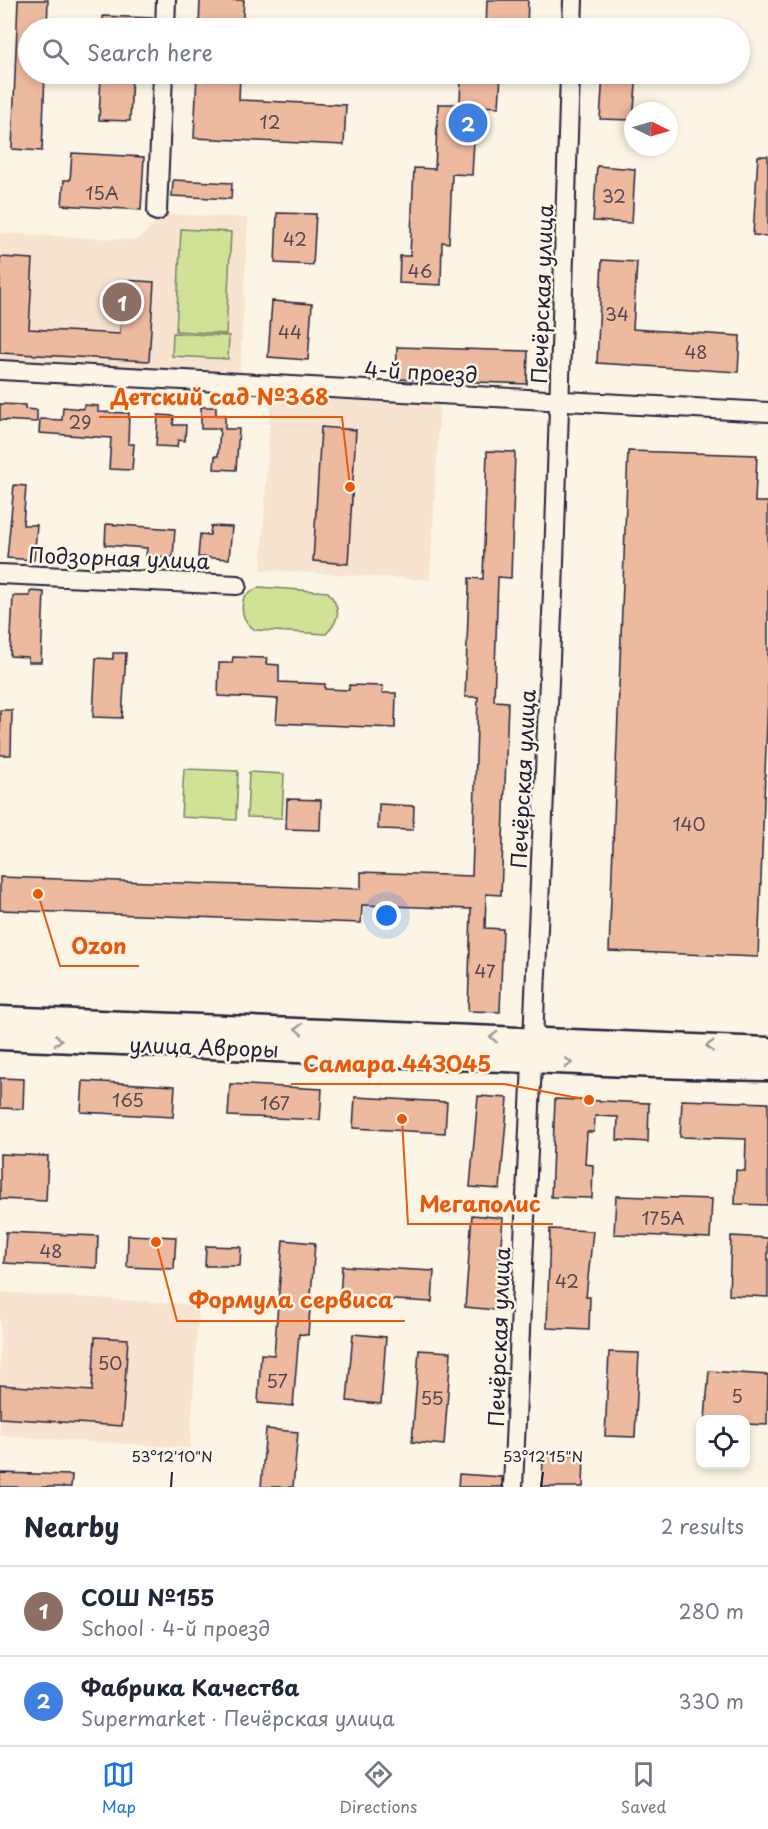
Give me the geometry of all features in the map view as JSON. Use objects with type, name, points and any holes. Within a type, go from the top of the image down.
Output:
[{"type":"main road","name":"улица Авроры","points":[[0,1018],[768,1049]]},
{"type":"main road","name":"улица Авроры","points":[[0,1038],[230,1046],[532,1063],[768,1069]]},
{"type":"street","points":[[165,18],[166,0]]},
{"type":"street","points":[[572,18],[573,0]]},
{"type":"street","points":[[157,211],[163,84]]},
{"type":"street","name":"Печёрская улица","points":[[513,1487],[560,400],[570,84]]},
{"type":"street","name":"4-й проезд","points":[[0,370],[768,412]]},
{"type":"street","name":"Подзорная улица","points":[[0,574],[237,585]]},
{"type":"shaded area","points":[[165,214],[248,218],[240,375],[0,364],[0,233],[137,240]]},
{"type":"shaded area","points":[[271,394],[440,403],[430,580],[261,570]]},
{"type":"shaded area","points":[[0,1292],[199,1305],[190,1448],[0,1436]]},
{"type":"green space","points":[[181,229],[231,232],[226,334],[176,331]]},
{"type":"green space","points":[[173,333],[229,336],[228,359],[172,356]]},
{"type":"green space","points":[[259,587],[328,592],[337,608],[337,618],[326,634],[255,630],[245,620],[242,607],[244,597]]},
{"type":"green space","points":[[184,769],[238,771],[236,820],[181,817]]},
{"type":"green space","points":[[249,772],[284,774],[282,818],[247,817]]},
{"type":"building","points":[[18,0],[48,0],[47,18],[18,18],[18,84],[45,84],[42,151],[12,149]]},
{"type":"building","points":[[200,0],[244,0],[243,18],[199,18]]},
{"type":"building","points":[[487,0],[528,0],[527,18],[486,18]]},
{"type":"building","points":[[103,16],[153,18],[103,18]]},
{"type":"building","points":[[101,84],[132,84],[130,121],[99,120]]},
{"type":"building","points":[[197,84],[240,84],[239,100],[346,105],[344,145],[194,138]]},
{"type":"building","points":[[461,84],[500,84],[499,107],[476,106],[472,175],[452,174],[449,243],[442,242],[441,285],[399,283],[400,256],[410,256],[414,168],[435,169],[438,104],[460,104]]},
{"type":"building","points":[[602,84],[636,84],[635,102],[624,102],[624,120],[600,119]]},
{"type":"building","points":[[72,153],[144,157],[141,210],[62,205],[64,180],[70,180]]},
{"type":"building","points":[[758,156],[768,156],[768,236],[753,235]]},
{"type":"building","points":[[597,166],[635,169],[632,223],[593,221]]},
{"type":"building","points":[[173,180],[232,183],[231,199],[172,196]]},
{"type":"building","points":[[277,213],[316,214],[313,265],[275,263]]},
{"type":"building","points":[[0,257],[33,259],[29,329],[120,334],[123,280],[154,282],[149,361],[0,353]]},
{"type":"building","points":[[602,260],[637,262],[633,329],[740,336],[738,372],[597,363]]},
{"type":"building","points":[[272,301],[312,304],[308,360],[268,357]]},
{"type":"building","points":[[397,347],[528,351],[527,384],[396,379]]},
{"type":"building","points":[[0,404],[25,405],[25,409],[37,410],[37,422],[0,420]]},
{"type":"building","points":[[84,405],[98,406],[98,412],[129,413],[128,444],[134,444],[132,470],[109,469],[111,438],[39,433],[40,419],[62,420],[63,407],[83,409]]},
{"type":"building","points":[[201,407],[216,407],[216,415],[225,415],[225,429],[239,429],[236,470],[214,469],[215,456],[218,456],[220,429],[201,429]]},
{"type":"building","points":[[158,415],[174,416],[173,425],[186,425],[185,441],[178,440],[177,447],[156,446]]},
{"type":"building","points":[[321,427],[356,430],[348,564],[313,561]]},
{"type":"building","points":[[487,451],[515,452],[511,578],[498,577],[494,701],[508,702],[501,895],[486,894],[485,928],[503,929],[500,1012],[468,1011],[471,909],[362,905],[361,923],[0,910],[0,877],[361,889],[361,872],[472,876],[478,697],[465,697],[469,578],[483,579]]},
{"type":"building","points":[[628,451],[757,455],[755,502],[768,502],[768,696],[758,957],[609,951]]},
{"type":"building","points":[[14,485],[26,486],[23,525],[37,525],[34,560],[7,558]]},
{"type":"building","points":[[106,524],[175,529],[173,557],[146,556],[147,548],[105,545]]},
{"type":"building","points":[[211,526],[232,527],[229,559],[198,557],[200,534],[210,535]]},
{"type":"building","points":[[30,591],[44,592],[41,662],[28,662],[28,657],[10,656],[13,596],[30,596]]},
{"type":"building","points":[[113,653],[126,653],[122,718],[93,717],[96,658],[113,659]]},
{"type":"building","points":[[233,657],[267,658],[266,664],[279,665],[279,682],[325,684],[325,689],[349,690],[349,685],[383,686],[382,693],[396,693],[395,728],[276,723],[278,699],[218,696],[219,663],[232,663]]},
{"type":"building","points":[[0,710],[12,710],[11,755],[0,755]]},
{"type":"building","points":[[287,799],[321,800],[320,830],[286,829]]},
{"type":"building","points":[[379,804],[414,806],[413,830],[378,829]]},
{"type":"building","points":[[0,1078],[24,1079],[23,1109],[0,1108]]},
{"type":"building","points":[[83,1081],[175,1086],[173,1117],[81,1112]]},
{"type":"building","points":[[230,1084],[322,1089],[320,1120],[228,1116]]},
{"type":"building","points":[[478,1096],[508,1098],[500,1189],[470,1187]]},
{"type":"building","points":[[355,1097],[447,1102],[445,1133],[353,1128]]},
{"type":"building","points":[[555,1099],[649,1103],[648,1142],[617,1140],[618,1117],[595,1116],[594,1132],[587,1132],[585,1164],[593,1165],[592,1198],[551,1197]]},
{"type":"building","points":[[682,1100],[768,1103],[768,1205],[735,1204],[736,1170],[745,1171],[746,1139],[680,1137]]},
{"type":"building","points":[[0,1154],[48,1156],[46,1201],[0,1199]]},
{"type":"building","points":[[616,1196],[712,1199],[710,1238],[614,1234]]},
{"type":"building","points":[[472,1215],[503,1218],[496,1310],[465,1307]]},
{"type":"building","points":[[550,1229],[593,1231],[586,1297],[590,1297],[589,1330],[547,1328]]},
{"type":"building","points":[[6,1232],[98,1236],[97,1268],[4,1263]]},
{"type":"building","points":[[128,1235],[176,1237],[174,1269],[127,1267]]},
{"type":"building","points":[[731,1236],[768,1238],[768,1297],[729,1295]]},
{"type":"building","points":[[283,1240],[315,1243],[308,1335],[299,1334],[293,1406],[258,1403],[261,1354],[274,1355]]},
{"type":"building","points":[[206,1246],[241,1247],[240,1266],[205,1266]]},
{"type":"building","points":[[342,1266],[434,1271],[432,1302],[340,1297]]},
{"type":"building","points":[[353,1334],[386,1337],[381,1404],[347,1401]]},
{"type":"building","points":[[95,1337],[128,1339],[122,1426],[0,1418],[0,1385],[92,1391]]},
{"type":"building","points":[[419,1350],[451,1352],[444,1445],[412,1442]]},
{"type":"building","points":[[609,1352],[639,1353],[635,1437],[605,1436]]},
{"type":"building","points":[[709,1371],[768,1375],[767,1425],[750,1424],[750,1415],[705,1415]]},
{"type":"building","points":[[266,1429],[298,1432],[293,1487],[261,1487]]},
{"type":"building","points":[[543,1454],[584,1455],[583,1487],[542,1487]]},
{"type":"building","points":[[0,1473],[72,1475],[71,1487],[0,1487]]},
{"type":"building","points":[[459,1474],[502,1477],[502,1487],[458,1487]]},
{"type":"place","name":"Фабрика Качества","points":[[468,123]]},
{"type":"place","name":"СОШ №155","points":[[122,302]]},
{"type":"place","name":"Детский сад №368","points":[[350,487]]},
{"type":"place","name":"Ozon","points":[[38,894]]},
{"type":"place","name":"Самара 443045","points":[[589,1100]]},
{"type":"place","name":"Мегаполис","points":[[402,1119]]},
{"type":"place","name":"Формула сервиса","points":[[156,1242]]}]
